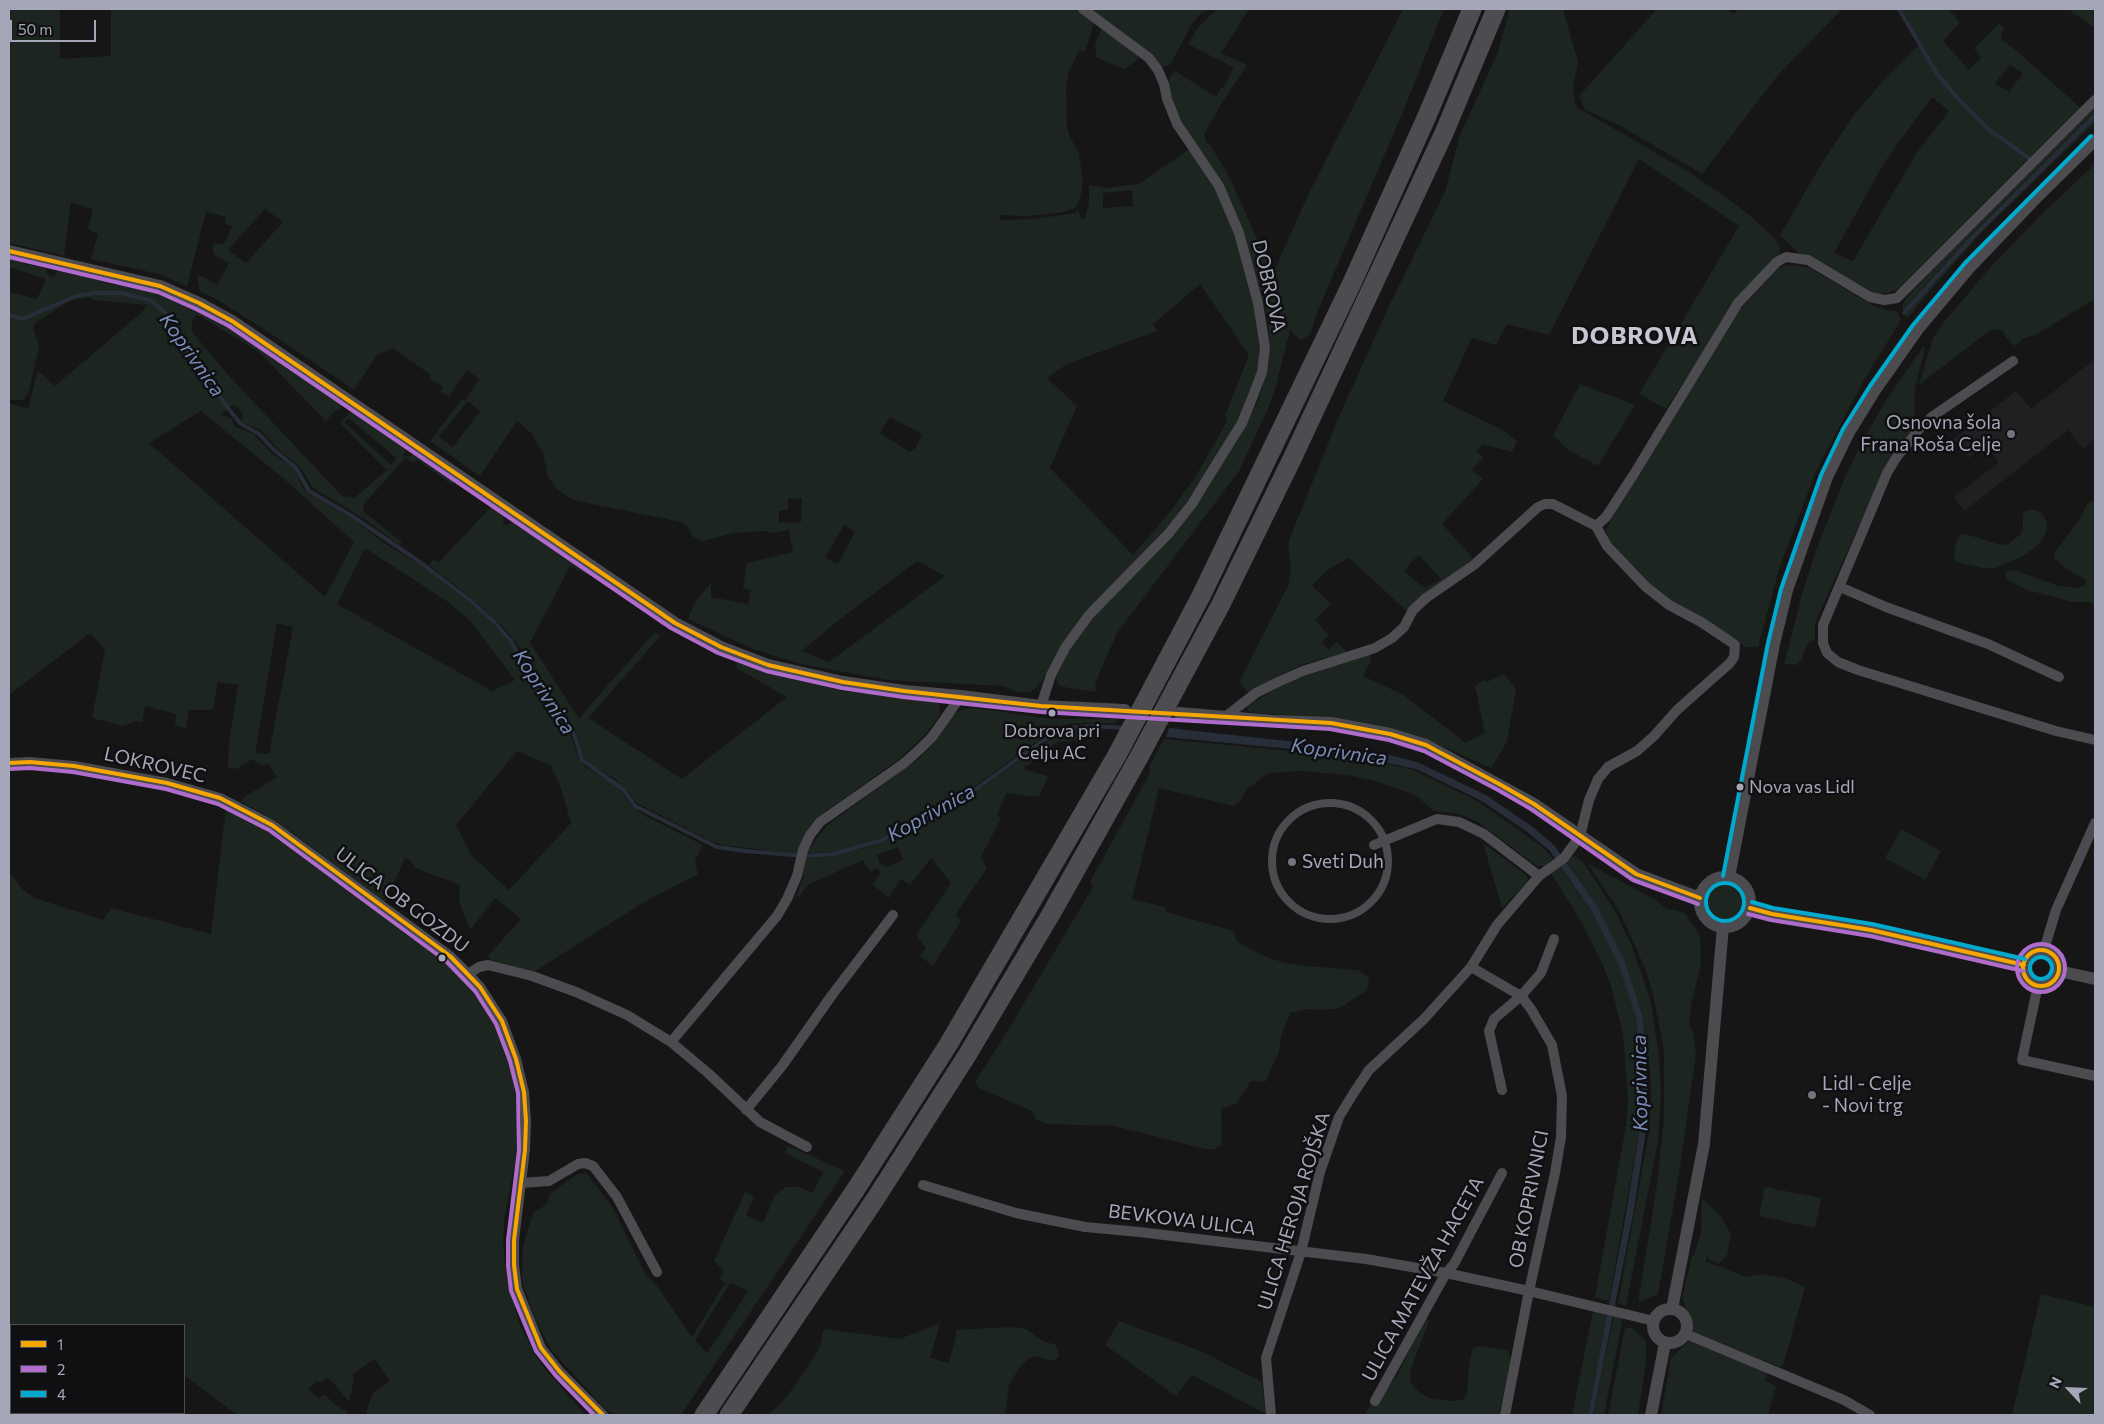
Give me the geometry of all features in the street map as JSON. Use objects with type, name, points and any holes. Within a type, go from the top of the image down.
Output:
[{"type":"highway","points":[[704,1415],[856,1189],[948,1045],[1118,755],[1210,579],[1347,294],[1427,116],[1472,9]]},
{"type":"highway","points":[[729,1415],[874,1201],[966,1057],[1051,914],[1139,757],[1220,606],[1300,442],[1444,133],[1496,9]]},
{"type":"street","name":"DOBROVA","points":[[1041,706],[1051,675],[1065,648],[1089,615],[1169,533],[1192,504],[1242,423],[1262,372],[1265,347],[1258,303],[1238,233],[1219,186],[1177,124],[1158,70],[1149,58],[1082,9]]},
{"type":"street","points":[[1596,526],[1606,517],[1634,474],[1738,303],[1777,262],[1786,257],[1808,260],[1870,297],[1884,300],[1897,298],[2095,100]]},
{"type":"street","points":[[1729,878],[1774,644],[1787,590],[1827,477],[1849,432],[1918,329],[1970,267],[2095,140]]},
{"type":"street","points":[[9,252],[160,286],[199,302],[232,320],[675,623],[721,646],[768,665],[843,682],[904,691],[1041,706],[1126,710]]},
{"type":"street","points":[[2013,361],[1933,416],[1920,428],[1896,458],[1887,473],[1823,625],[1823,642],[1827,653],[1838,662],[1858,670],[2047,728],[2095,740]]},
{"type":"street","points":[[1225,717],[1256,693],[1280,681],[1303,671],[1368,651],[1392,638],[1404,627],[1413,610],[1426,598],[1474,564],[1538,507],[1545,504],[1553,504],[1570,511],[1596,526],[1607,546],[1645,586],[1669,605],[1701,622],[1735,645],[1730,664],[1677,710],[1654,736],[1637,751],[1608,767],[1598,779],[1589,800],[1580,836]]},
{"type":"street","points":[[1840,587],[1886,607],[1988,644],[2059,677]]},
{"type":"street","points":[[671,1042],[777,916],[797,876],[803,850],[810,835],[820,822],[909,759],[932,737],[961,696]]},
{"type":"street","points":[[1179,713],[1273,721],[1332,723],[1390,734],[1426,745],[1518,794],[1636,874],[1700,898]]},
{"type":"street","name":"LOKROVEC","points":[[9,763],[30,762],[74,766],[188,788],[220,798],[272,824],[308,851]]},
{"type":"street","points":[[1331,802],[1353,807],[1372,820],[1384,839],[1388,862],[1383,884],[1370,903],[1351,916],[1328,920],[1306,915],[1287,902],[1275,883],[1271,860],[1276,838],[1289,819],[1308,806],[1331,802]]},
{"type":"street","points":[[1374,845],[1384,839],[1437,819],[1459,822],[1484,834],[1543,874]]},
{"type":"street","points":[[2044,950],[2056,910],[2095,823]]},
{"type":"street","name":"ULICA HEROJA ROJŠKA","points":[[1271,1415],[1266,1358],[1301,1252],[1320,1172],[1339,1118],[1352,1094],[1369,1070],[1424,1019],[1471,967],[1497,924],[1543,874],[1564,858],[1580,836]]},
{"type":"street","name":"ULICA OB GOZDU","points":[[308,851],[385,910],[450,956],[480,987],[502,1021],[518,1067],[524,1092],[526,1121],[514,1240],[514,1265],[518,1289],[541,1348],[560,1372],[603,1415]]},
{"type":"street","points":[[1729,878],[1743,885],[1748,892],[1750,908],[1743,920],[1730,927],[1723,927],[1715,925],[1703,914],[1700,898],[1708,884],[1714,880],[1729,878]]},
{"type":"street","points":[[1750,908],[1772,914],[1871,930],[2024,965]]},
{"type":"street","points":[[746,1110],[782,1066],[832,995],[893,915]]},
{"type":"street","points":[[1672,1310],[1704,1144],[1723,927]]},
{"type":"street","points":[[1502,1090],[1489,1031],[1494,1019],[1521,996],[1541,973],[1554,939]]},
{"type":"street","points":[[2044,950],[2054,955],[2059,965],[2059,971],[2049,984],[2038,985],[2032,983],[2025,976],[2024,965],[2029,955],[2033,952],[2044,950]]},
{"type":"street","points":[[468,974],[479,967],[488,965],[545,980],[627,1015],[671,1042],[708,1073],[760,1122],[807,1147]]},
{"type":"street","name":"OB KOPRIVNICI","points":[[1471,967],[1521,996],[1532,1009],[1552,1045],[1562,1096],[1561,1137],[1555,1173],[1529,1291],[1505,1415]]},
{"type":"street","points":[[2059,971],[2095,979]]},
{"type":"street","points":[[2038,985],[2022,1060],[2095,1076]]},
{"type":"street","points":[[521,1183],[549,1181],[578,1164],[585,1163],[593,1166],[616,1197],[658,1272]]},
{"type":"street","name":"ULICA MATEVŽA HACETA","points":[[1375,1401],[1446,1273],[1454,1264],[1502,1173]]},
{"type":"street","name":"BEVKOVA ULICA","points":[[923,1184],[1016,1213],[1085,1227],[1366,1259],[1446,1273],[1628,1313],[1654,1321]]},
{"type":"street","points":[[1672,1310],[1682,1314],[1686,1319],[1686,1334],[1676,1342],[1665,1343],[1654,1332],[1654,1321],[1661,1312],[1672,1310]]},
{"type":"street","points":[[1686,1334],[1844,1400],[1870,1415]]},
{"type":"street","points":[[1651,1415],[1665,1343]]},
{"type":"shaded area","points":[[9,9],[60,9],[60,59],[111,56],[111,9],[1076,9],[1094,23],[1085,52],[1079,50],[1068,74],[1066,91],[1067,126],[1070,137],[1079,153],[1083,183],[1080,198],[1075,208],[1064,212],[1027,216],[999,215],[1000,220],[1034,219],[1075,213],[1078,210],[1082,219],[1085,219],[1089,203],[1089,185],[1105,188],[1139,184],[1191,148],[1212,180],[1238,244],[1251,290],[1260,336],[1260,357],[1256,375],[1240,417],[1197,488],[1173,521],[1117,580],[1061,645],[1042,681],[1036,688],[1029,692],[1019,692],[1002,686],[887,680],[797,663],[753,649],[688,619],[693,606],[711,582],[711,597],[748,604],[751,590],[743,588],[747,563],[793,552],[789,530],[772,533],[764,531],[734,533],[702,541],[692,536],[687,526],[681,522],[573,500],[557,489],[548,477],[543,453],[531,433],[517,421],[480,476],[430,441],[462,399],[465,401],[479,379],[467,370],[449,397],[441,392],[443,386],[429,379],[431,375],[393,348],[377,355],[354,390],[270,333],[216,299],[201,292],[198,284],[198,274],[217,285],[229,263],[214,255],[212,247],[215,243],[224,244],[232,226],[225,224],[226,217],[206,212],[187,286],[158,274],[91,259],[98,234],[88,229],[93,209],[71,202],[64,256],[9,243]],"holes":[[[1132,190],[1133,206],[1103,208],[1103,193]],[[265,209],[283,222],[246,263],[228,250]],[[1200,284],[1249,355],[1225,416],[1227,421],[1196,476],[1170,512],[1133,555],[1050,468],[1077,406],[1047,378],[1067,364],[1157,331],[1153,324]],[[468,401],[480,411],[453,447],[439,437]],[[890,417],[922,434],[916,447],[910,452],[880,433]],[[802,498],[801,522],[779,523],[779,511],[788,509],[788,499]],[[844,525],[855,532],[838,564],[825,558]],[[917,561],[945,576],[829,662],[802,651],[835,623]]]},
{"type":"shaded area","points":[[1090,9],[1208,9],[1199,15],[1191,26],[1170,65],[1160,67],[1139,55],[1135,62],[1124,69],[1096,57],[1095,44],[1101,30]]},
{"type":"shaded area","points":[[1217,9],[1249,9],[1221,53],[1247,65],[1220,106],[1204,135],[1207,143],[1229,176],[1266,259],[1275,269],[1308,195],[1403,9],[1444,9],[1405,107],[1316,315],[1310,335],[1300,340],[1290,330],[1275,389],[1267,411],[1239,471],[1117,633],[1095,683],[1097,692],[1068,688],[1058,685],[1056,678],[1066,655],[1096,615],[1229,453],[1259,400],[1267,368],[1270,343],[1267,316],[1231,202],[1219,177],[1184,128],[1177,114],[1168,86],[1170,77],[1175,71],[1216,97],[1221,88],[1224,87],[1234,68],[1188,44],[1197,29]]},
{"type":"shaded area","points":[[1510,9],[1563,9],[1578,62],[1573,88],[1575,105],[1689,172],[1728,199],[1752,217],[1775,239],[1780,247],[1780,255],[1735,302],[1666,409],[1639,394],[1739,226],[1639,159],[1549,335],[1507,324],[1496,345],[1472,338],[1443,401],[1501,429],[1517,441],[1512,452],[1483,444],[1477,451],[1483,458],[1472,470],[1483,479],[1442,524],[1474,559],[1408,612],[1349,558],[1326,571],[1312,586],[1331,604],[1315,620],[1328,635],[1322,643],[1329,649],[1337,642],[1347,652],[1307,663],[1281,674],[1248,692],[1239,682],[1288,586],[1291,567],[1288,544],[1290,538],[1338,419],[1388,308],[1445,192],[1460,135],[1498,52]],"holes":[[[1419,555],[1441,579],[1424,588],[1405,572],[1410,563]]]},
{"type":"shaded area","points":[[1657,9],[1727,9],[1734,14],[1739,9],[1842,9],[1778,75],[1702,174],[1619,125],[1585,110],[1579,96]]},
{"type":"shaded area","points":[[1897,9],[1948,9],[1960,22],[1943,41],[1969,70],[1981,58],[1974,48],[1999,24],[2004,27],[2001,39],[2081,108],[1987,200],[1903,288],[1881,295],[1874,295],[1801,255],[1780,235],[1822,163],[1855,113],[1884,80],[1920,44]],"holes":[[[2010,65],[2023,73],[2009,92],[1995,83]],[[1932,97],[1949,111],[1916,154],[1853,261],[1834,253],[1884,163]]]},
{"type":"shaded area","points":[[2095,9],[2095,28],[2069,10]]},
{"type":"shaded area","points":[[2095,106],[2095,122],[1983,231],[1907,319],[1903,310],[1903,304],[1909,295],[1994,204]]},
{"type":"shaded area","points":[[2095,164],[2095,299],[2037,334],[2023,339],[2014,346],[2003,331],[1997,329],[1989,331],[1919,385],[1933,338],[1944,322],[1994,263]]},
{"type":"shaded area","points":[[9,259],[47,269],[46,273],[54,277],[58,270],[64,270],[119,286],[118,282],[126,284],[176,299],[229,326],[344,404],[326,421],[259,352],[198,315],[192,321],[192,332],[231,378],[342,496],[354,498],[387,470],[340,423],[352,410],[407,447],[403,456],[408,457],[416,453],[456,480],[452,485],[418,460],[412,462],[405,458],[363,505],[364,512],[402,542],[399,545],[366,520],[313,488],[300,467],[277,448],[260,430],[242,422],[242,413],[237,406],[233,405],[221,414],[232,419],[235,427],[254,434],[271,453],[294,468],[303,488],[311,495],[351,518],[387,545],[426,568],[474,606],[503,634],[518,654],[532,684],[552,712],[564,721],[578,757],[585,767],[610,782],[621,791],[632,806],[645,816],[703,845],[695,861],[698,874],[644,902],[534,972],[491,960],[488,956],[521,919],[495,898],[470,930],[459,901],[460,885],[415,868],[410,860],[405,858],[385,902],[274,820],[240,801],[277,777],[268,763],[262,766],[253,759],[236,769],[228,768],[229,743],[238,685],[218,682],[213,710],[189,710],[186,728],[175,725],[176,714],[145,706],[142,722],[135,721],[123,726],[92,718],[105,650],[90,633],[9,695],[9,403],[28,409],[39,371],[55,386],[142,312],[147,305],[94,300],[89,297],[69,301],[35,323],[33,327],[39,346],[29,391],[24,400],[13,400],[9,398],[9,292],[37,299],[46,279],[9,267]],"holes":[[[201,411],[284,479],[354,542],[325,597],[149,443]],[[349,418],[396,458],[391,465],[344,422]],[[365,548],[448,602],[471,622],[515,680],[492,691],[337,604]],[[277,623],[293,627],[269,754],[255,753]],[[517,751],[551,766],[560,785],[571,823],[509,890],[472,856],[456,825]]]},
{"type":"shaded area","points":[[1792,265],[1810,268],[1874,306],[1897,311],[1901,320],[1863,382],[1816,471],[1779,569],[1758,647],[1745,647],[1702,617],[1657,592],[1610,544],[1606,530],[1615,512],[1638,478],[1734,316],[1775,272],[1783,266]]},
{"type":"shaded area","points":[[1923,347],[1925,348],[1915,388],[1914,427],[1892,455],[1884,470],[1815,623],[1815,640],[1810,641],[1802,659],[1796,665],[1784,664],[1814,556],[1843,482],[1864,438],[1888,397]]},
{"type":"shaded area","name":"Osnovna šola Frana Roša Celje","points":[[2095,359],[2095,439],[2083,449],[2068,430],[1964,511],[1954,497],[1999,462],[1985,445],[1969,458],[1954,439],[2016,391],[2031,409]]},
{"type":"shaded area","points":[[1580,384],[1635,405],[1598,466],[1568,450],[1553,435]]},
{"type":"shaded area","points":[[2095,501],[2095,605],[2090,602],[2071,602],[2027,590],[2008,580],[2005,575],[2007,571],[2013,570],[2059,586],[2076,588],[2085,585],[2086,580],[2065,568],[2054,558],[2055,552],[2081,518],[2087,503]]},
{"type":"shaded area","points":[[492,506],[505,515],[503,524],[507,525],[514,521],[588,572],[585,574],[570,566],[530,643],[579,718],[654,633],[661,635],[588,718],[682,779],[787,697],[735,667],[738,661],[796,680],[844,691],[938,701],[940,707],[939,716],[925,735],[898,760],[818,817],[809,827],[798,854],[723,845],[711,841],[637,803],[614,778],[587,763],[582,755],[575,730],[565,716],[556,709],[536,681],[523,652],[507,631],[477,603],[429,565],[433,560],[439,562]]},
{"type":"shaded area","points":[[2027,510],[2035,510],[2042,513],[2047,523],[2046,533],[2037,546],[2021,557],[1996,568],[1982,568],[1957,562],[1954,556],[1955,546],[1960,535],[1965,534],[2001,545],[2008,544],[2021,534],[2023,514]]},
{"type":"shaded area","points":[[1370,654],[1371,660],[1363,676],[1402,694],[1466,743],[1485,733],[1475,686],[1483,680],[1487,682],[1504,674],[1516,689],[1507,742],[1491,768],[1424,738],[1287,715],[1248,711],[1247,706],[1288,682]]},
{"type":"shaded area","points":[[973,708],[1054,719],[1118,719],[1116,723],[1073,723],[1057,727],[946,807],[884,837],[834,852],[806,853],[826,826],[922,756],[942,732],[953,714]]},
{"type":"shaded area","points":[[1074,729],[1094,730],[1091,736],[1085,735],[1076,740],[1058,742],[1036,755],[1031,763],[1025,766],[1025,770],[1048,776],[1039,797],[1006,793],[997,815],[1001,818],[981,857],[987,868],[955,915],[961,921],[933,966],[920,956],[926,947],[916,935],[951,883],[931,858],[910,885],[901,879],[889,898],[872,884],[881,873],[877,868],[870,872],[863,860],[812,883],[807,886],[799,897],[796,896],[803,879],[805,858],[835,856],[883,842],[949,810],[1060,732]],"holes":[[[898,847],[903,860],[887,867],[880,864],[877,855]]]},
{"type":"shaded area","points":[[1164,739],[1344,756],[1411,769],[1477,801],[1541,846],[1553,858],[1545,866],[1537,866],[1478,822],[1461,814],[1433,811],[1417,796],[1376,781],[1348,775],[1301,771],[1269,773],[1248,788],[1234,806],[1159,788],[1132,899],[1165,907],[1166,912],[1234,931],[1237,942],[1264,956],[1282,962],[1305,966],[1358,970],[1369,978],[1367,990],[1340,1008],[1306,1009],[1290,1013],[1281,1036],[1279,1052],[1265,1082],[1251,1081],[1236,1104],[1221,1108],[1222,1144],[1215,1149],[1205,1149],[1114,1126],[1047,1124],[1035,1119],[1032,1111],[979,1088],[975,1082],[1093,887],[1090,882],[1151,771],[1149,767]]},
{"type":"shaded area","points":[[226,808],[260,825],[293,846],[445,962],[473,992],[494,1025],[510,1064],[517,1103],[519,1143],[505,1214],[503,1243],[507,1282],[520,1325],[535,1354],[545,1369],[586,1415],[369,1415],[366,1412],[373,1393],[390,1381],[375,1359],[352,1374],[354,1379],[349,1402],[327,1378],[321,1383],[317,1381],[309,1389],[318,1398],[325,1395],[337,1406],[348,1412],[347,1415],[237,1415],[185,1376],[185,1324],[10,1324],[10,1414],[149,1415],[9,1415],[9,871],[23,890],[35,898],[103,920],[111,908],[211,934]]},
{"type":"shaded area","points":[[1901,829],[1941,851],[1925,880],[1885,858]]},
{"type":"shaded area","points":[[1483,843],[1526,875],[1528,879],[1502,908]]},
{"type":"shaded area","points":[[1574,856],[1581,860],[1600,887],[1617,915],[1631,944],[1651,1002],[1659,1056],[1661,1092],[1658,1141],[1626,1306],[1618,1303],[1649,1132],[1650,1072],[1642,1014],[1624,959],[1596,904],[1566,861]]},
{"type":"shaded area","points":[[1588,864],[1656,900],[1665,908],[1685,913],[1700,935],[1701,964],[1691,1005],[1689,1024],[1692,1028],[1696,1054],[1679,1174],[1658,1294],[1638,1302],[1656,1191],[1664,1121],[1664,1051],[1653,994],[1645,968],[1619,911]]},
{"type":"shaded area","points":[[1559,866],[1591,910],[1618,963],[1636,1017],[1639,1042],[1642,1076],[1641,1121],[1609,1301],[1595,1297],[1626,1126],[1628,1101],[1623,1034],[1611,986],[1602,963],[1579,918],[1551,873]]},
{"type":"shaded area","points":[[1725,885],[1737,890],[1742,902],[1737,914],[1725,919],[1713,914],[1708,902],[1713,890]]},
{"type":"shaded area","points":[[788,1146],[845,1171],[681,1415],[616,1415],[605,1409],[552,1351],[535,1319],[522,1281],[523,1246],[533,1213],[547,1204],[550,1194],[560,1186],[578,1174],[586,1173],[612,1206],[646,1275],[657,1286],[692,1337],[725,1283],[720,1279],[724,1271],[714,1261],[745,1192],[754,1197],[746,1215],[763,1223],[775,1195],[786,1187],[800,1187],[813,1193],[823,1172],[785,1153]],"holes":[[[730,1283],[748,1291],[707,1353],[695,1340]]]},
{"type":"shaded area","points":[[1765,1187],[1821,1198],[1815,1228],[1759,1216]]},
{"type":"shaded area","points":[[1702,1199],[1720,1215],[1731,1234],[1727,1255],[1719,1264],[1710,1260],[1707,1256],[1705,1261],[1746,1277],[1762,1274],[1782,1277],[1805,1287],[1783,1366],[1780,1367],[1694,1332],[1682,1297],[1692,1256],[1694,1256],[1701,1231]]},
{"type":"shaded area","points":[[2041,1294],[2095,1307],[2095,1415],[2012,1415]]},
{"type":"shaded area","points":[[1593,1311],[1607,1314],[1588,1415],[1572,1415]]},
{"type":"shaded area","points":[[1614,1316],[1623,1317],[1604,1415],[1593,1415]]},
{"type":"shaded area","points":[[1426,1318],[1429,1321],[1411,1369],[1410,1382],[1418,1391],[1429,1398],[1450,1401],[1462,1400],[1467,1394],[1469,1364],[1473,1348],[1480,1346],[1507,1350],[1511,1359],[1499,1415],[1365,1415],[1369,1407],[1380,1400],[1399,1372]]},
{"type":"shaded area","points":[[1119,1321],[1203,1352],[1262,1382],[1266,1414],[1192,1375],[1176,1396],[1105,1345]]},
{"type":"shaded area","points":[[940,1323],[930,1358],[949,1363],[956,1330],[1010,1327],[1026,1329],[1043,1341],[1056,1345],[1059,1357],[1053,1361],[1036,1356],[1028,1359],[1019,1368],[1009,1385],[1005,1415],[767,1415],[782,1403],[800,1378],[819,1349],[824,1329],[900,1339]]},
{"type":"shaded area","points":[[1625,1328],[1632,1328],[1646,1341],[1646,1363],[1638,1415],[1608,1415]]},
{"type":"shaded area","points":[[1691,1339],[1768,1373],[1765,1381],[1776,1386],[1768,1415],[1661,1415],[1671,1358]]},
{"type":"water","points":[[1169,728],[1333,746],[1386,754],[1417,762],[1486,795],[1530,825],[1554,845],[1596,904],[1624,959],[1642,1014],[1647,1054],[1648,1103],[1645,1137],[1633,1215],[1593,1415],[1588,1415],[1625,1220],[1641,1121],[1642,1094],[1636,1017],[1618,963],[1591,910],[1549,850],[1526,831],[1482,801],[1416,769],[1344,754],[1166,737]]},
{"type":"waterway","points":[[1899,9],[1937,74],[1961,102],[1988,129],[2033,161]]},
{"type":"waterway","points":[[1904,313],[1973,237],[2095,116]]},
{"type":"waterway","name":"Koprivnica","points":[[9,315],[23,319],[76,296],[94,293],[121,293],[150,300],[169,316],[190,356],[231,412],[241,424],[259,434],[272,448],[296,468],[309,491],[352,516],[420,562],[471,601],[495,623],[511,641],[534,684],[556,712],[564,719],[574,734],[582,760],[624,790],[635,806],[717,847],[805,856],[834,854],[882,840],[955,804],[1045,739],[1069,728],[1093,726],[1124,728]]},
{"type":"transit line","name":"4","points":[[1723,876],[1768,643],[1781,589],[1821,475],[1843,429],[1870,386],[1913,325],[1965,263],[2091,136]]},
{"type":"transit line","name":"1","points":[[9,251],[160,286],[199,303],[232,321],[675,623],[721,647],[768,665],[843,682],[904,691],[1041,706],[1331,723],[1390,734],[1426,745],[1501,785],[1534,804],[1636,874],[1700,898]]},
{"type":"transit line","name":"2","points":[[9,257],[158,292],[229,326],[671,628],[718,653],[766,671],[842,688],[903,697],[1041,712],[1330,729],[1389,740],[1424,751],[1498,790],[1531,809],[1633,880],[1698,904]]},
{"type":"transit line","name":"1","points":[[9,763],[30,762],[74,766],[167,783],[220,798],[272,825],[450,956],[480,987],[502,1021],[516,1059],[524,1092],[525,1150],[514,1240],[514,1265],[517,1289],[541,1348],[560,1372],[603,1415]]},
{"type":"transit line","name":"2","points":[[9,769],[30,768],[73,772],[166,789],[218,804],[269,830],[446,961],[475,991],[496,1024],[510,1061],[518,1093],[519,1150],[508,1240],[508,1266],[511,1291],[536,1351],[556,1376],[594,1415]]},
{"type":"transit line","name":"4","points":[[1725,883],[1738,889],[1744,902],[1738,915],[1725,921],[1712,915],[1706,902],[1712,889],[1725,883]]},
{"type":"transit line","name":"4","points":[[1752,902],[1773,908],[1872,924],[2025,959]]},
{"type":"transit line","name":"1","points":[[1750,908],[1772,914],[1871,930],[2024,965]]},
{"type":"transit line","name":"2","points":[[1748,914],[1771,920],[1870,936],[2023,971]]},
{"type":"transit line","name":"2","points":[[2041,944],[2050,946],[2058,951],[2063,959],[2065,968],[2063,977],[2058,985],[2050,990],[2041,992],[2032,990],[2024,985],[2019,977],[2017,968],[2019,959],[2024,951],[2032,946],[2041,944]]},
{"type":"transit line","name":"1","points":[[2041,950],[2053,956],[2059,968],[2053,980],[2041,986],[2029,980],[2023,968],[2029,956],[2041,950]]},
{"type":"transit line","name":"4","points":[[2037,957],[2045,957],[2052,964],[2052,968],[2052,972],[2045,979],[2037,979],[2030,972],[2030,964],[2037,957]]},
{"type":"place","name":"Osnovna šola Frana Roša Celje","points":[[2011,434]]},
{"type":"place","name":"Dobrova pri Celju AC","points":[[1052,713]]},
{"type":"place","name":"Nova vas Lidl","points":[[1740,787]]},
{"type":"place","name":"Sveti Duh","points":[[1292,862]]},
{"type":"place","name":"Lidl - Celje - Novi trg","points":[[1812,1095]]},
{"type":"district","name":"DOBROVA","points":[[1635,336]]}]
